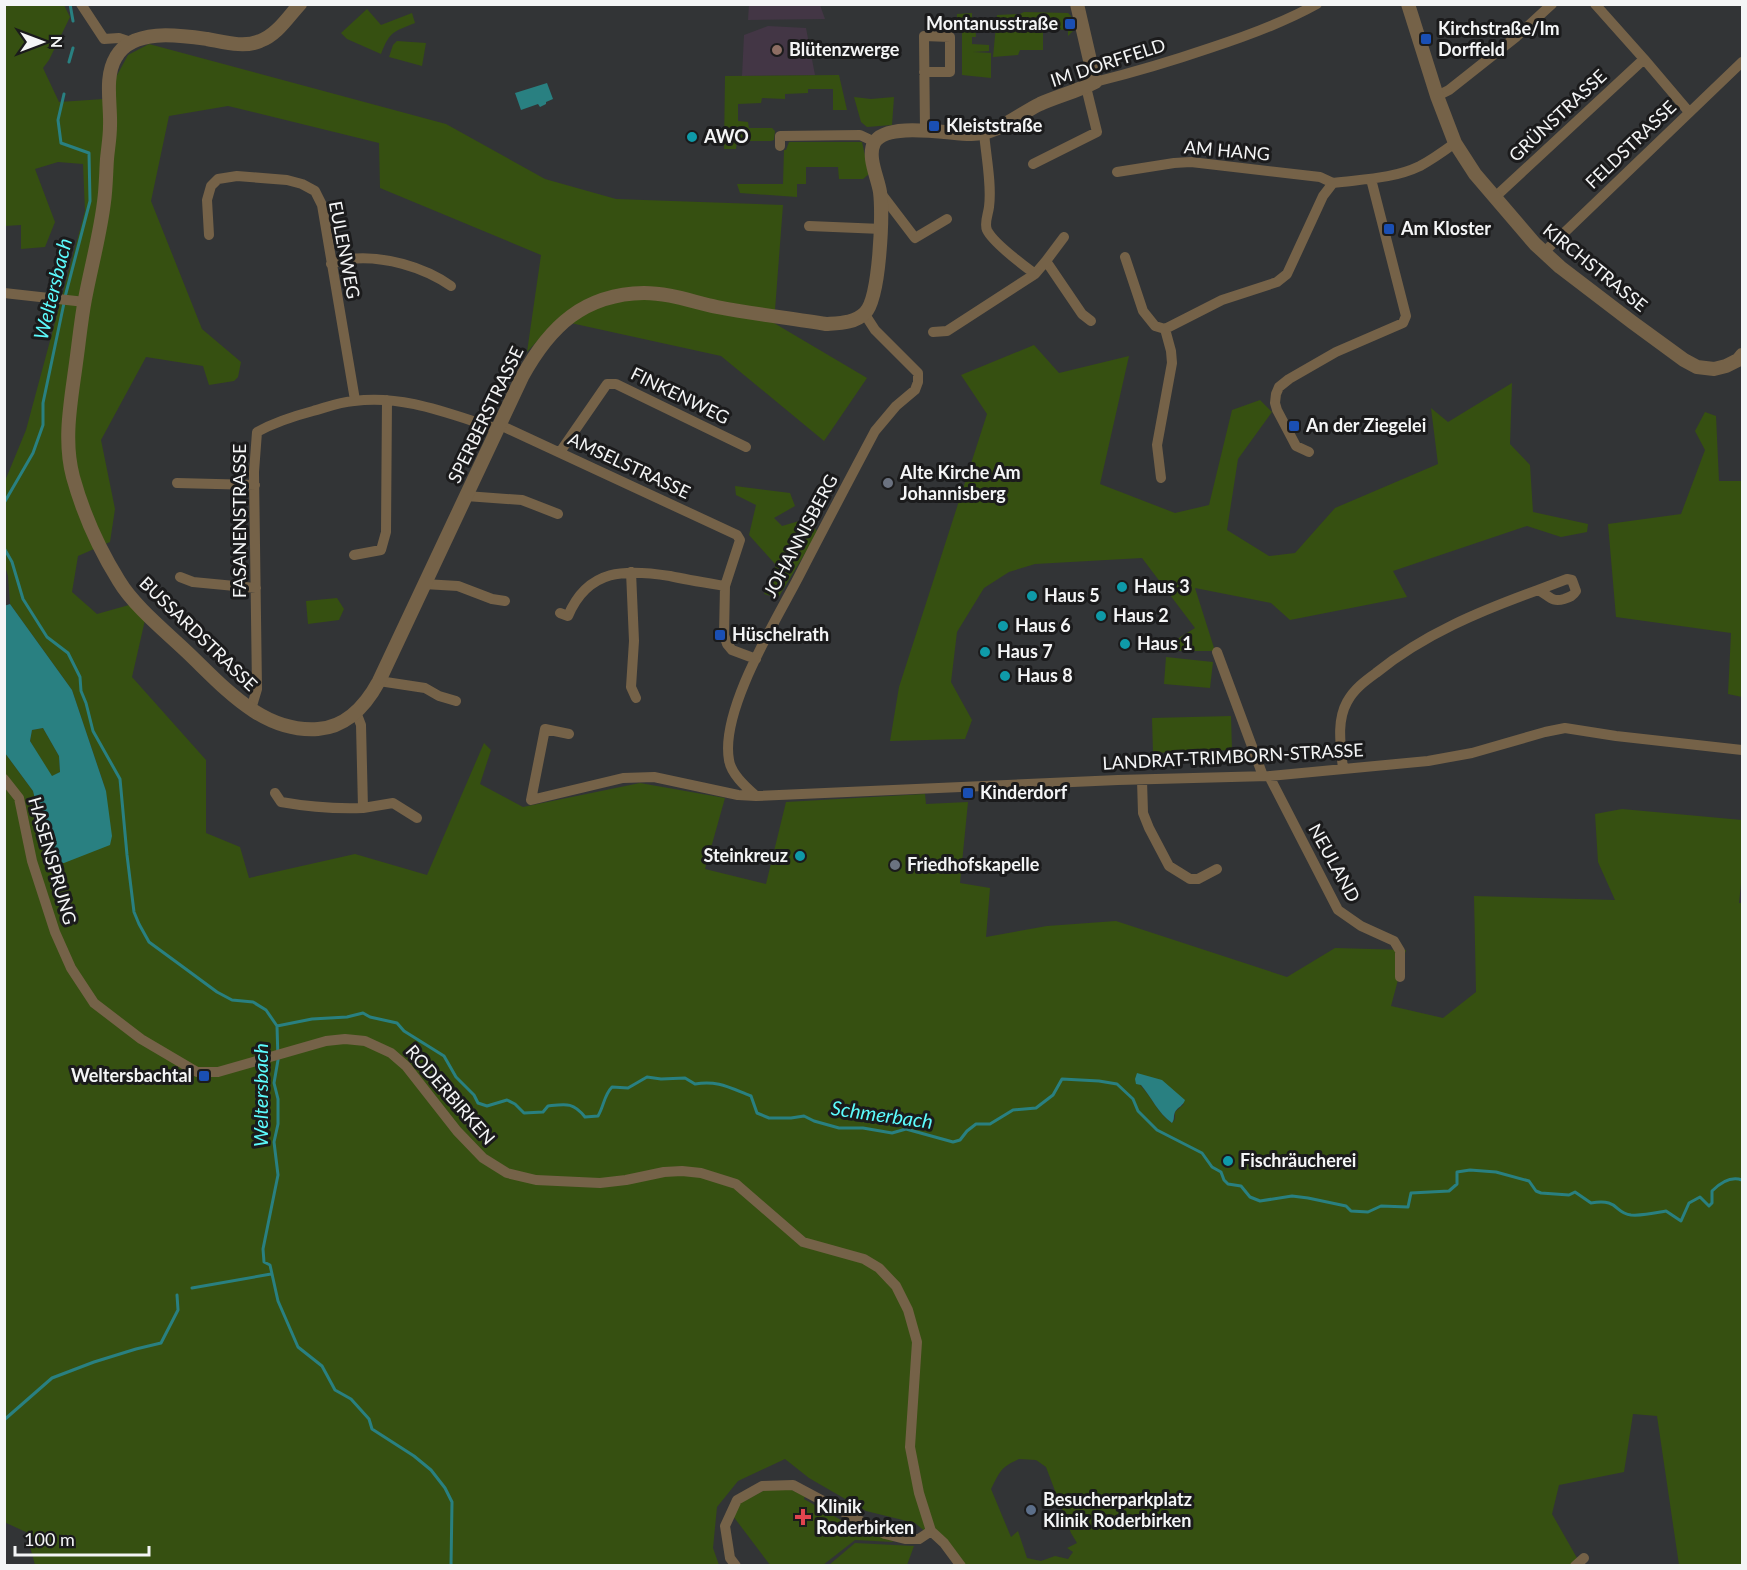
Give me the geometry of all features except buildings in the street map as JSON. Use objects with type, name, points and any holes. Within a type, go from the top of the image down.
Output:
[{"type":"street","points":[[81,4],[104,39],[119,38],[131,42],[162,36],[193,37],[245,44],[256,43],[275,32],[300,4]]},
{"type":"street","points":[[1033,164],[1097,132],[1077,4]]},
{"type":"street","name":"IM DORFFELD","points":[[874,142],[891,132],[925,131],[971,135],[995,130],[1031,108],[1091,85],[1245,36],[1297,9],[1317,4]]},
{"type":"street","name":"KIRCHSTRASSE","points":[[1408,4],[1437,96],[1455,143],[1494,198],[1543,253],[1667,348],[1697,367],[1714,369],[1726,366],[1743,355]]},
{"type":"street","points":[[1437,96],[1449,90],[1491,57],[1552,4]]},
{"type":"street","points":[[1595,4],[1689,112]]},
{"type":"street","name":"BUSSARDSTRASSE","points":[[131,42],[122,48],[111,67],[109,78],[110,127],[104,204],[78,301],[68,446],[73,475],[88,521],[120,584],[150,618],[230,693],[251,709],[282,726],[302,729],[324,728]]},
{"type":"street","name":"GRÜNSTRASSE","points":[[1494,198],[1644,58]]},
{"type":"street","name":"FELDSTRASSE","points":[[1543,253],[1743,62]]},
{"type":"street","points":[[924,72],[925,131]]},
{"type":"street","points":[[984,133],[989,194],[987,229],[992,238],[1035,274]]},
{"type":"street","points":[[780,146],[780,136],[860,135],[874,142],[872,157],[880,191],[882,229],[873,294],[864,314]]},
{"type":"street","points":[[1125,257],[1143,311],[1155,326],[1165,329],[1222,300],[1277,282],[1287,274],[1323,196],[1334,183],[1396,174],[1419,166],[1455,143]]},
{"type":"street","name":"AM HANG","points":[[1117,172],[1191,162],[1320,177],[1334,183]]},
{"type":"street","name":"EULENWEG","points":[[209,235],[207,200],[211,186],[218,179],[237,176],[286,180],[302,184],[315,191],[322,205],[355,400]]},
{"type":"street","points":[[1309,452],[1296,446],[1277,410],[1275,403],[1279,387],[1289,379],[1345,348],[1403,323],[1406,316],[1371,179]]},
{"type":"street","points":[[880,191],[915,238],[947,219]]},
{"type":"street","points":[[809,226],[882,229]]},
{"type":"street","points":[[933,332],[947,331],[1035,274],[1064,237]]},
{"type":"street","points":[[331,264],[348,259],[375,260],[405,265],[437,276],[452,286]]},
{"type":"street","points":[[1046,261],[1082,314],[1091,321]]},
{"type":"street","points":[[4,293],[78,301]]},
{"type":"street","name":"SPERBERSTRASSE","points":[[324,728],[336,725],[356,712],[371,696],[526,370],[551,333],[579,309],[614,296],[645,293],[826,324],[844,323],[864,314]]},
{"type":"street","name":"JOHANNISBERG","points":[[756,796],[746,788],[731,768],[729,740],[735,710],[756,659],[875,431],[896,406],[915,390],[918,382],[918,374],[875,330],[864,314]]},
{"type":"street","points":[[1161,478],[1157,445],[1172,363],[1165,329]]},
{"type":"street","name":"FINKENWEG","points":[[560,452],[607,384],[616,384],[746,447]]},
{"type":"street","name":"FASANENSTRASSE","points":[[251,709],[256,689],[257,432],[288,418],[355,400],[387,400],[426,406],[499,427]]},
{"type":"street","points":[[354,555],[381,550],[386,532],[387,400]]},
{"type":"street","name":"AMSELSTRASSE","points":[[499,427],[560,452],[737,535],[740,540],[725,586]]},
{"type":"street","points":[[177,483],[255,485]]},
{"type":"street","points":[[466,496],[522,500],[558,514]]},
{"type":"street","points":[[631,572],[634,642],[631,687],[636,698]]},
{"type":"street","points":[[560,613],[568,616],[579,595],[588,586],[616,573],[644,572],[725,586],[724,635],[727,644],[732,650],[756,659]]},
{"type":"street","points":[[180,577],[193,582],[256,588]]},
{"type":"street","points":[[424,584],[458,586],[492,599],[505,601]]},
{"type":"street","points":[[1343,769],[1341,718],[1356,688],[1398,655],[1461,620],[1486,608],[1538,590]]},
{"type":"street","name":"NEULAND","points":[[1217,652],[1266,776],[1338,910],[1361,926],[1394,941],[1400,951],[1400,976]]},
{"type":"street","points":[[379,681],[425,688],[439,696],[456,700]]},
{"type":"street","points":[[356,712],[361,725],[363,808]]},
{"type":"street","name":"LANDRAT-TRIMBORN-STRASSE","points":[[569,734],[545,729],[531,800],[623,778],[654,777],[738,795],[756,796],[1266,776],[1428,761],[1472,753],[1564,728],[1743,750]]},
{"type":"street","name":"HASENSPRUNG","points":[[4,779],[19,798],[32,861],[55,932],[71,968],[94,1003],[141,1039],[197,1072]]},
{"type":"street","points":[[1142,780],[1143,813],[1168,866],[1190,879],[1198,879],[1217,870]]},
{"type":"street","points":[[275,793],[281,802],[333,809],[363,808],[393,803],[417,818]]},
{"type":"street","name":"RODERBIRKEN","points":[[197,1072],[218,1072],[326,1041],[345,1039],[365,1041],[391,1053],[406,1066],[457,1131],[483,1158],[507,1173],[536,1180],[592,1183],[626,1180],[664,1172],[701,1173],[736,1184],[803,1242],[864,1259],[879,1268],[896,1286],[908,1310],[917,1342],[910,1447],[919,1493],[930,1531],[944,1543],[962,1566]]},
{"type":"street","points":[[736,1566],[730,1558],[725,1526],[737,1500],[762,1486],[793,1485],[876,1529],[905,1539],[919,1539],[930,1531]]},
{"type":"street","points":[[1575,1566],[1584,1558]]},
{"type":"shaded area","points":[[749,4],[820,5],[825,19],[748,20]]},
{"type":"shaded area","name":"Blütenzwerge","points":[[768,26],[806,28],[815,75],[742,76],[744,35]]},
{"type":"green space","points":[[5,5],[64,5],[70,17],[43,68],[59,102],[104,99],[128,55],[149,44],[446,124],[545,179],[616,199],[783,205],[774,323],[867,378],[824,441],[721,356],[557,320],[527,352],[541,255],[380,188],[379,143],[228,106],[169,116],[151,201],[202,329],[241,362],[238,377],[234,381],[209,385],[203,366],[146,357],[101,440],[115,509],[110,542],[78,556],[72,592],[97,614],[129,605],[145,620],[132,677],[206,760],[206,833],[240,847],[249,878],[355,854],[427,875],[484,743],[491,750],[480,784],[523,807],[640,783],[725,798],[705,869],[766,884],[786,802],[925,794],[926,804],[968,802],[960,883],[990,888],[986,937],[1047,926],[1116,921],[1287,977],[1335,948],[1406,950],[1391,1006],[1443,1018],[1476,992],[1474,896],[1615,900],[1598,862],[1595,814],[1622,809],[1742,820],[1742,874],[1739,903],[1742,903],[1742,1565],[1679,1565],[1657,1416],[1633,1414],[1624,1472],[1559,1485],[1552,1514],[1581,1565],[956,1565],[940,1544],[915,1523],[866,1511],[809,1478],[785,1459],[738,1481],[717,1507],[713,1548],[719,1565],[35,1565],[26,1532],[4,1522],[5,753],[33,791],[49,855],[106,791],[72,690],[10,604],[5,566],[5,481],[26,430],[85,211],[83,164],[58,162],[35,169],[55,222],[45,247],[21,249],[21,225],[5,226]],"holes":[[[1140,1085],[1184,1104],[1175,1112],[1175,1119],[1172,1123]],[[1019,1459],[1036,1460],[1046,1467],[1077,1543],[1067,1548],[1073,1552],[1068,1559],[1055,1556],[1041,1561],[1027,1558],[1018,1531],[1011,1537],[991,1489],[1002,1470]]]},
{"type":"green space","points":[[367,9],[381,25],[412,13],[415,23],[393,33],[381,54],[347,39],[341,33]]},
{"type":"green space","points":[[1024,12],[1068,13],[1071,16],[1074,30],[1068,36],[1068,30],[1043,29],[1043,50],[1020,50],[1018,55],[993,57],[997,15]]},
{"type":"green space","points":[[972,13],[976,37],[972,37],[972,44],[989,45],[989,51],[973,52],[991,53],[991,78],[962,75],[962,33],[957,32],[957,14]]},
{"type":"green space","points":[[397,41],[426,43],[422,66],[389,57]]},
{"type":"green space","points":[[839,75],[847,110],[833,110],[833,89],[808,89],[808,93],[785,94],[785,99],[762,98],[761,103],[738,104],[738,121],[748,122],[749,128],[772,128],[775,131],[774,140],[737,141],[736,149],[724,149],[725,76]]},
{"type":"green space","points":[[854,97],[871,99],[894,97],[892,125],[867,127],[861,122]]},
{"type":"green space","points":[[789,142],[862,142],[869,174],[863,179],[839,179],[838,167],[806,167],[806,184],[797,184],[797,197],[740,193],[737,184],[783,184],[784,150]]},
{"type":"green space","points":[[1034,345],[1059,373],[1129,356],[1100,484],[1175,513],[1209,505],[1232,410],[1260,400],[1272,412],[1238,459],[1227,530],[1269,556],[1295,553],[1335,508],[1438,464],[1431,408],[1448,422],[1512,383],[1510,444],[1530,465],[1533,512],[1588,524],[1587,532],[1561,537],[1527,526],[1393,571],[1407,597],[1290,620],[1271,603],[1195,588],[1215,651],[1158,651],[1195,628],[1142,558],[1035,564],[1009,572],[984,588],[957,632],[951,682],[972,720],[965,739],[890,741],[899,687],[987,414],[961,375]]},
{"type":"green space","points":[[1705,412],[1716,416],[1719,481],[1742,481],[1742,697],[1728,694],[1731,633],[1616,617],[1608,524],[1681,514],[1705,450],[1695,431]]},
{"type":"green space","points":[[735,486],[790,493],[795,506],[774,518],[782,526],[806,519],[818,532],[778,598],[764,594],[776,565],[749,535],[756,505],[736,495]]},
{"type":"green space","points":[[337,598],[344,609],[339,620],[308,624],[306,601]]},
{"type":"green space","points":[[1166,657],[1213,662],[1210,688],[1164,684]]},
{"type":"green space","points":[[1231,716],[1232,750],[1153,753],[1152,718]]},
{"type":"green space","points":[[43,728],[59,756],[60,772],[51,777],[30,741],[32,730]]},
{"type":"green space","points":[[769,1488],[792,1490],[848,1524],[851,1519],[894,1542],[855,1540],[823,1565],[770,1565],[733,1516],[740,1503]]},
{"type":"green space","points":[[855,1543],[914,1546],[907,1565],[829,1565]]},
{"type":"water","points":[[547,83],[553,99],[540,107],[538,104],[521,110],[515,93]]},
{"type":"water","points":[[10,604],[72,690],[106,791],[112,836],[110,845],[64,863],[56,863],[49,855],[33,791],[5,753],[4,606]],"holes":[[[43,728],[59,756],[60,772],[52,776],[30,741],[32,730]]]},
{"type":"water","points":[[1137,1073],[1162,1080],[1185,1100],[1175,1112],[1172,1123],[1159,1110],[1141,1085],[1136,1084]]},
{"type":"waterway","name":"Weltersbach","points":[[70,4],[73,21]]},
{"type":"waterway","name":"Weltersbach","points":[[69,62],[73,48]]},
{"type":"waterway","name":"Weltersbach","points":[[64,94],[58,120],[61,143],[89,153],[90,201],[65,297]]},
{"type":"waterway","name":"Weltersbach","points":[[4,503],[33,453],[43,425],[43,403],[64,303]]},
{"type":"waterway","name":"Weltersbach","points":[[4,548],[12,562],[23,599],[47,637],[68,653],[80,677],[81,691],[93,731],[120,779],[134,912],[149,942],[217,992],[232,1000],[253,1002],[266,1010],[277,1026],[278,1060],[274,1083],[278,1099],[278,1124],[274,1142],[278,1175],[263,1249],[264,1262],[270,1265],[278,1301],[298,1347],[322,1366],[335,1390],[351,1399],[369,1419],[372,1429],[414,1456],[431,1470],[445,1488],[452,1502],[451,1566]]},
{"type":"waterway","name":"Schmerbach","points":[[277,1026],[363,1013],[370,1017],[397,1023],[404,1031],[444,1056],[456,1077],[474,1095],[478,1103],[487,1106],[507,1100],[524,1113],[543,1112],[548,1106],[564,1105],[573,1106],[585,1117],[598,1116],[612,1087],[628,1088],[647,1077],[685,1078],[695,1084],[717,1084],[751,1096],[757,1113],[769,1118],[804,1116],[839,1128],[863,1128],[892,1133],[906,1129],[953,1142],[960,1140],[976,1124],[990,1124],[1013,1110],[1036,1108],[1053,1095],[1062,1079],[1117,1084],[1133,1099],[1138,1111],[1157,1130],[1202,1153],[1212,1167],[1221,1172],[1228,1184],[1241,1186],[1250,1197],[1260,1201],[1292,1196],[1308,1198],[1346,1206],[1351,1211],[1368,1212],[1381,1206],[1408,1207],[1411,1193],[1449,1191],[1457,1184],[1457,1172],[1470,1170],[1496,1172],[1529,1181],[1536,1191],[1541,1193],[1569,1195],[1575,1192],[1591,1203],[1607,1202],[1626,1214],[1644,1215],[1666,1211],[1681,1221],[1689,1203],[1700,1197],[1709,1206],[1712,1203],[1712,1191],[1719,1185],[1730,1180],[1742,1180]]},
{"type":"waterway","points":[[192,1288],[271,1274]]},
{"type":"waterway","points":[[4,1420],[52,1378],[94,1362],[161,1343],[178,1310],[177,1295]]},
{"type":"place","name":"Montanusstraße","points":[[1070,24]]},
{"type":"place","name":"Kirchstraße/Im Dorffeld","points":[[1426,39]]},
{"type":"place","name":"Blütenzwerge","points":[[777,50]]},
{"type":"place","name":"Kleiststraße","points":[[934,126]]},
{"type":"place","name":"AWO","points":[[692,137]]},
{"type":"place","name":"Am Kloster","points":[[1389,229]]},
{"type":"place","name":"An der Ziegelei","points":[[1294,426]]},
{"type":"place","name":"Alte Kirche Am Johannisberg","points":[[888,483]]},
{"type":"place","name":"Haus 3","points":[[1122,587]]},
{"type":"place","name":"Haus 5","points":[[1032,596]]},
{"type":"place","name":"Haus 2","points":[[1101,616]]},
{"type":"place","name":"Haus 6","points":[[1003,626]]},
{"type":"place","name":"Hüschelrath","points":[[720,635]]},
{"type":"place","name":"Haus 1","points":[[1125,644]]},
{"type":"place","name":"Haus 7","points":[[985,652]]},
{"type":"place","name":"Haus 8","points":[[1005,676]]},
{"type":"place","name":"Kinderdorf","points":[[968,793]]},
{"type":"place","name":"Steinkreuz","points":[[800,856]]},
{"type":"place","name":"Friedhofskapelle","points":[[895,865]]},
{"type":"place","name":"Weltersbachtal","points":[[204,1076]]},
{"type":"place","name":"Fischräucherei","points":[[1228,1161]]},
{"type":"place","name":"Besucherparkplatz Klinik Roderbirken","points":[[1031,1510]]},
{"type":"place","name":"Klinik Roderbirken","points":[[803,1517]]}]
